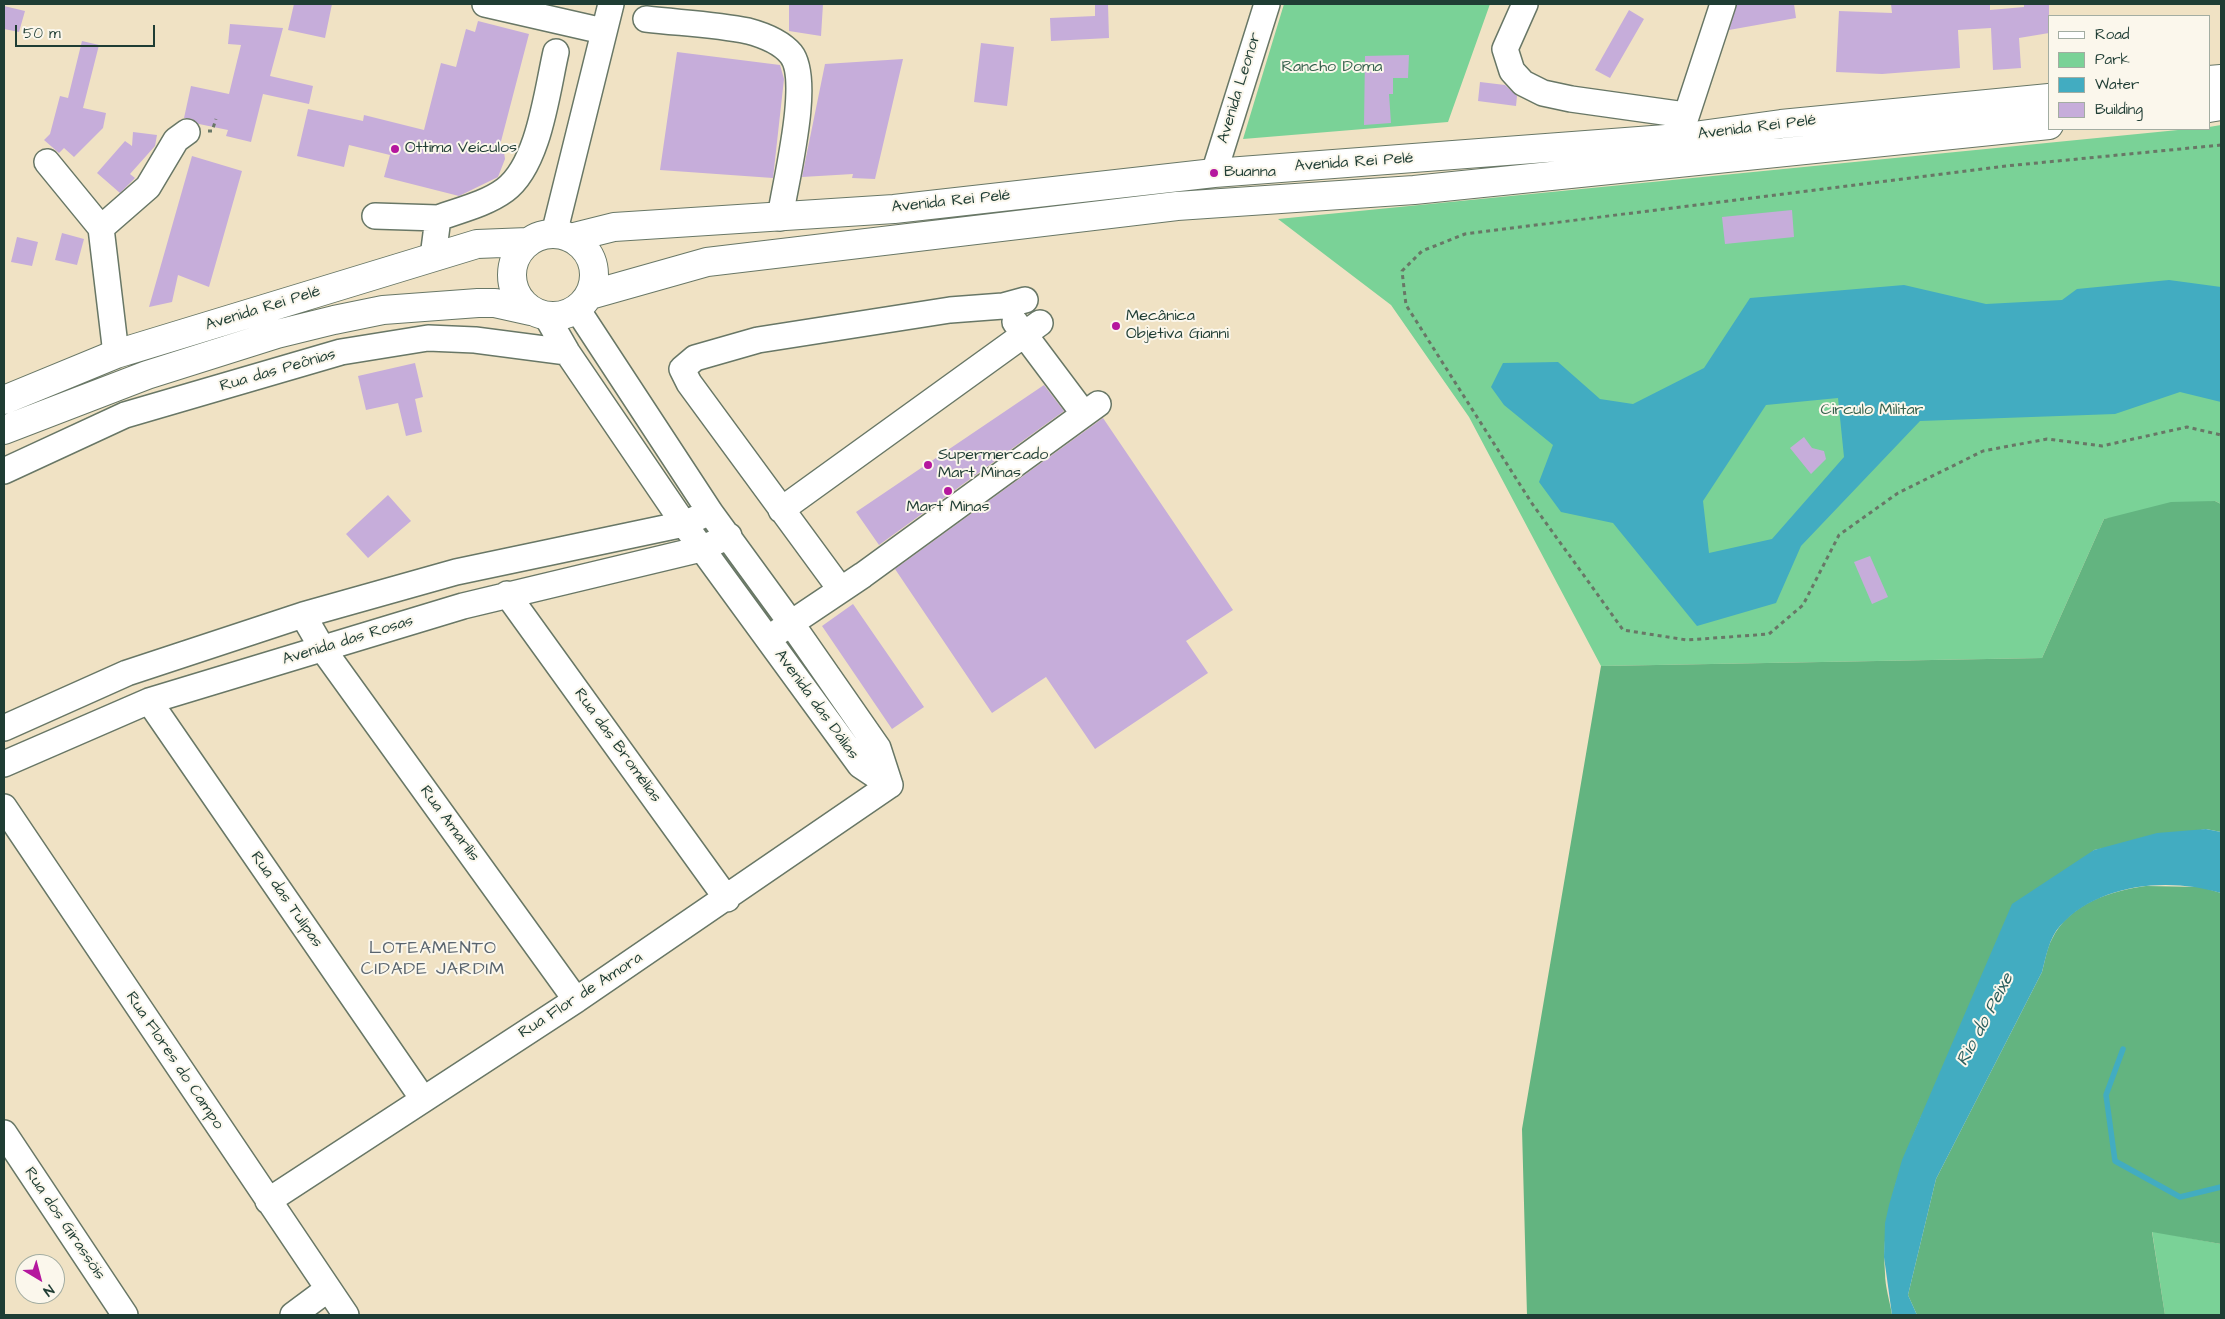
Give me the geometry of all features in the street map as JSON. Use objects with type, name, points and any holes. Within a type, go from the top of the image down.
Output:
[{"type":"main road","name":"Avenida Rei Pelé","points":[[562,236],[614,227],[780,218],[894,209],[1214,173],[1682,127],[1781,124],[2048,98]]},
{"type":"main road","name":"Avenida Rei Pelé","points":[[583,302],[707,262],[1177,206],[1414,190],[2048,124]]},
{"type":"main road","points":[[562,236],[587,252],[592,262],[594,273],[583,302],[563,316],[539,314],[520,302],[514,290],[511,277],[513,264],[519,252],[528,242],[536,238],[562,236]]},
{"type":"main road","name":"Avenida Rei Pelé","points":[[4,400],[116,354],[477,244],[528,242]]},
{"type":"main road","name":"Avenida Rei Pelé","points":[[4,430],[147,375],[277,334],[334,320],[383,310],[478,303],[495,303],[539,314]]},
{"type":"street","points":[[485,4],[603,31]]},
{"type":"street","points":[[562,236],[603,31],[611,4]]},
{"type":"street","name":"Avenida Leonor","points":[[1214,173],[1267,4]]},
{"type":"street","points":[[1526,4],[1505,49],[1512,70],[1523,83],[1543,93],[1682,127],[1723,4]]},
{"type":"street","points":[[646,19],[748,32],[779,44],[792,54],[798,67],[800,102],[780,218]]},
{"type":"street","points":[[375,216],[438,218],[492,198],[506,190],[521,175],[532,148],[556,52]]},
{"type":"street","points":[[101,228],[148,187],[176,140],[187,132]]},
{"type":"street","points":[[47,162],[101,228],[116,354]]},
{"type":"street","points":[[433,258],[438,218]]},
{"type":"street","name":"Avenida das Dálias","points":[[583,302],[710,512],[791,622],[878,748],[890,786]]},
{"type":"street","points":[[768,640],[791,622],[841,590],[1091,409],[1014,303],[950,310],[758,340],[715,351],[686,364],[682,369],[689,383],[841,590]]},
{"type":"street","name":"Avenida das Dálias","points":[[539,314],[701,549],[860,764],[890,786]]},
{"type":"street","points":[[781,510],[1032,329]]},
{"type":"street","name":"Rua das Peônias","points":[[4,471],[124,415],[341,352],[428,338],[475,340],[567,352]]},
{"type":"street","points":[[4,728],[127,673],[304,615],[456,572],[684,524],[710,512]]},
{"type":"street","name":"Avenida das Rosas","points":[[4,764],[149,701],[507,594],[701,549],[729,536]]},
{"type":"street","name":"Rua das Bromélias","points":[[507,594],[727,899]]},
{"type":"street","name":"Rua Amarílis","points":[[304,615],[322,648],[576,1000]]},
{"type":"street","name":"Rua das Tulipas","points":[[149,701],[423,1099]]},
{"type":"street","name":"Rua Flor de Amora","points":[[268,1201],[576,1000],[727,899],[890,786]]},
{"type":"street","name":"Rua Flores do Campo","points":[[4,806],[346,1315]]},
{"type":"street","name":"Rua dos Girassóis","points":[[4,1133],[124,1315]]},
{"type":"street","points":[[293,1315],[328,1289]]},
{"type":"path","points":[[2221,145],[2006,166],[1465,234],[1422,251],[1402,271],[1406,305],[1532,502],[1622,630],[1686,640],[1769,634],[1803,604],[1839,535],[1898,493],[1983,451],[2048,440],[2102,446],[2187,428],[2221,435]]},
{"type":"green space","name":"Rancho Doma","points":[[1284,4],[1490,4],[1448,122],[1243,139]]},
{"type":"green space","name":"Circulo Militar","points":[[2221,125],[2221,504],[2215,501],[2104,519],[2042,658],[1601,666],[1469,417],[1391,305],[1278,219],[2178,130],[2210,130],[2210,127]]},
{"type":"green space","points":[[2215,501],[2221,504],[2221,832],[2206,829],[2094,850],[1921,1117],[1893,1193],[1886,1232],[1884,1252],[1885,1278],[1892,1315],[1527,1315],[1522,1129],[1601,666],[2042,658],[2104,519],[2171,502]]},
{"type":"green space","points":[[2146,886],[2201,887],[2221,893],[2221,1244],[2152,1232],[2165,1315],[1917,1315],[1908,1295],[1936,1179],[2042,972],[2047,950],[2052,939],[2059,927],[2069,917],[2092,901],[2119,891]]},
{"type":"green space","points":[[2152,1231],[2221,1244],[2221,1315],[2165,1315]]},
{"type":"water","points":[[2169,280],[2221,287],[2221,402],[2180,392],[2115,414],[1920,421],[1801,546],[1776,603],[1697,626],[1613,523],[1561,512],[1539,482],[1553,445],[1504,405],[1491,387],[1503,363],[1558,362],[1600,399],[1633,404],[1704,368],[1750,298],[1904,285],[1986,304],[2062,300],[2077,289]],"holes":[[[1838,398],[1844,457],[1772,539],[1709,553],[1703,501],[1766,405]]]},
{"type":"water","name":"Rio do Peixe","points":[[2206,829],[2221,832],[2221,893],[2179,885],[2135,887],[2114,892],[2094,900],[2076,912],[2056,931],[2048,948],[2042,972],[1936,1179],[1908,1295],[1917,1315],[1892,1315],[1884,1257],[1885,1223],[1902,1160],[2012,904],[2094,850],[2157,833]]},
{"type":"building","points":[[294,4],[332,4],[325,38],[288,30]]},
{"type":"building","points":[[789,4],[823,4],[821,36],[789,31]]},
{"type":"building","points":[[1095,4],[1108,4],[1109,38],[1051,41],[1050,18],[1095,16]]},
{"type":"building","points":[[1737,4],[1794,4],[1796,18],[1729,30]]},
{"type":"building","points":[[1891,4],[1990,4],[1990,10],[2024,7],[2024,4],[2049,4],[2048,33],[2019,38],[2021,68],[1993,70],[1991,28],[1958,30],[1960,68],[1882,74],[1836,72],[1839,11],[1892,13]]},
{"type":"building","points":[[4,6],[25,11],[19,32],[4,29]]},
{"type":"building","points":[[1629,10],[1644,19],[1610,78],[1595,70]]},
{"type":"building","points":[[478,21],[529,34],[499,149],[504,152],[505,159],[498,177],[459,196],[384,177],[390,155],[349,145],[344,167],[297,156],[308,109],[363,121],[364,115],[424,130],[441,63],[456,67],[466,29],[475,32]]},
{"type":"building","points":[[230,24],[283,28],[270,76],[313,86],[309,104],[263,94],[251,142],[226,136],[228,130],[199,124],[192,119],[184,118],[191,86],[229,94],[241,45],[228,44]]},
{"type":"building","points":[[82,41],[99,45],[83,108],[106,113],[103,128],[74,157],[64,148],[59,153],[44,140],[50,134],[60,96],[68,98]]},
{"type":"building","points":[[981,43],[1014,47],[1007,106],[974,102]]},
{"type":"building","points":[[677,52],[780,65],[784,79],[773,178],[660,170]]},
{"type":"building","points":[[1409,55],[1408,78],[1393,78],[1393,94],[1389,94],[1391,123],[1364,125],[1365,56]]},
{"type":"building","points":[[903,59],[875,179],[852,178],[853,174],[802,177],[825,64]]},
{"type":"building","points":[[1480,82],[1505,85],[1517,96],[1516,106],[1478,101]]},
{"type":"building","points":[[133,132],[157,135],[155,146],[130,174],[135,178],[120,193],[97,173],[125,141],[132,146]]},
{"type":"building","points":[[192,156],[242,171],[209,287],[178,275],[172,302],[149,307]]},
{"type":"building","points":[[1792,210],[1794,237],[1725,244],[1722,217]]},
{"type":"building","points":[[62,233],[84,239],[77,265],[55,260]]},
{"type":"building","points":[[17,237],[38,242],[32,266],[11,262]]},
{"type":"building","points":[[415,363],[423,397],[415,399],[422,432],[406,436],[398,403],[366,410],[358,376]]},
{"type":"building","points":[[1044,385],[1064,411],[879,545],[856,512]]},
{"type":"building","points":[[1103,418],[1233,610],[1186,641],[1208,673],[1095,749],[1046,677],[992,713],[895,569]]},
{"type":"building","points":[[1804,437],[1812,448],[1824,451],[1826,459],[1811,474],[1790,448]]},
{"type":"building","points":[[388,495],[411,521],[368,558],[346,534]]},
{"type":"building","points":[[1870,556],[1888,597],[1872,604],[1854,562]]},
{"type":"building","points":[[853,604],[924,707],[892,729],[822,626]]},
{"type":"waterway","points":[[2123,1049],[2106,1095],[2115,1161],[2180,1197],[2221,1187]]},
{"type":"place","name":"Ottima Veículos","points":[[395,149]]},
{"type":"place","name":"Buanna","points":[[1214,173]]},
{"type":"place","name":"Mecânica Objetiva Gianni","points":[[1116,326]]},
{"type":"place","name":"Supermercado Mart Minas","points":[[928,465]]},
{"type":"place","name":"Mart Minas","points":[[948,491]]},
{"type":"district","name":"LOTEAMENTO CIDADE JARDIM","points":[[433,960]]}]
